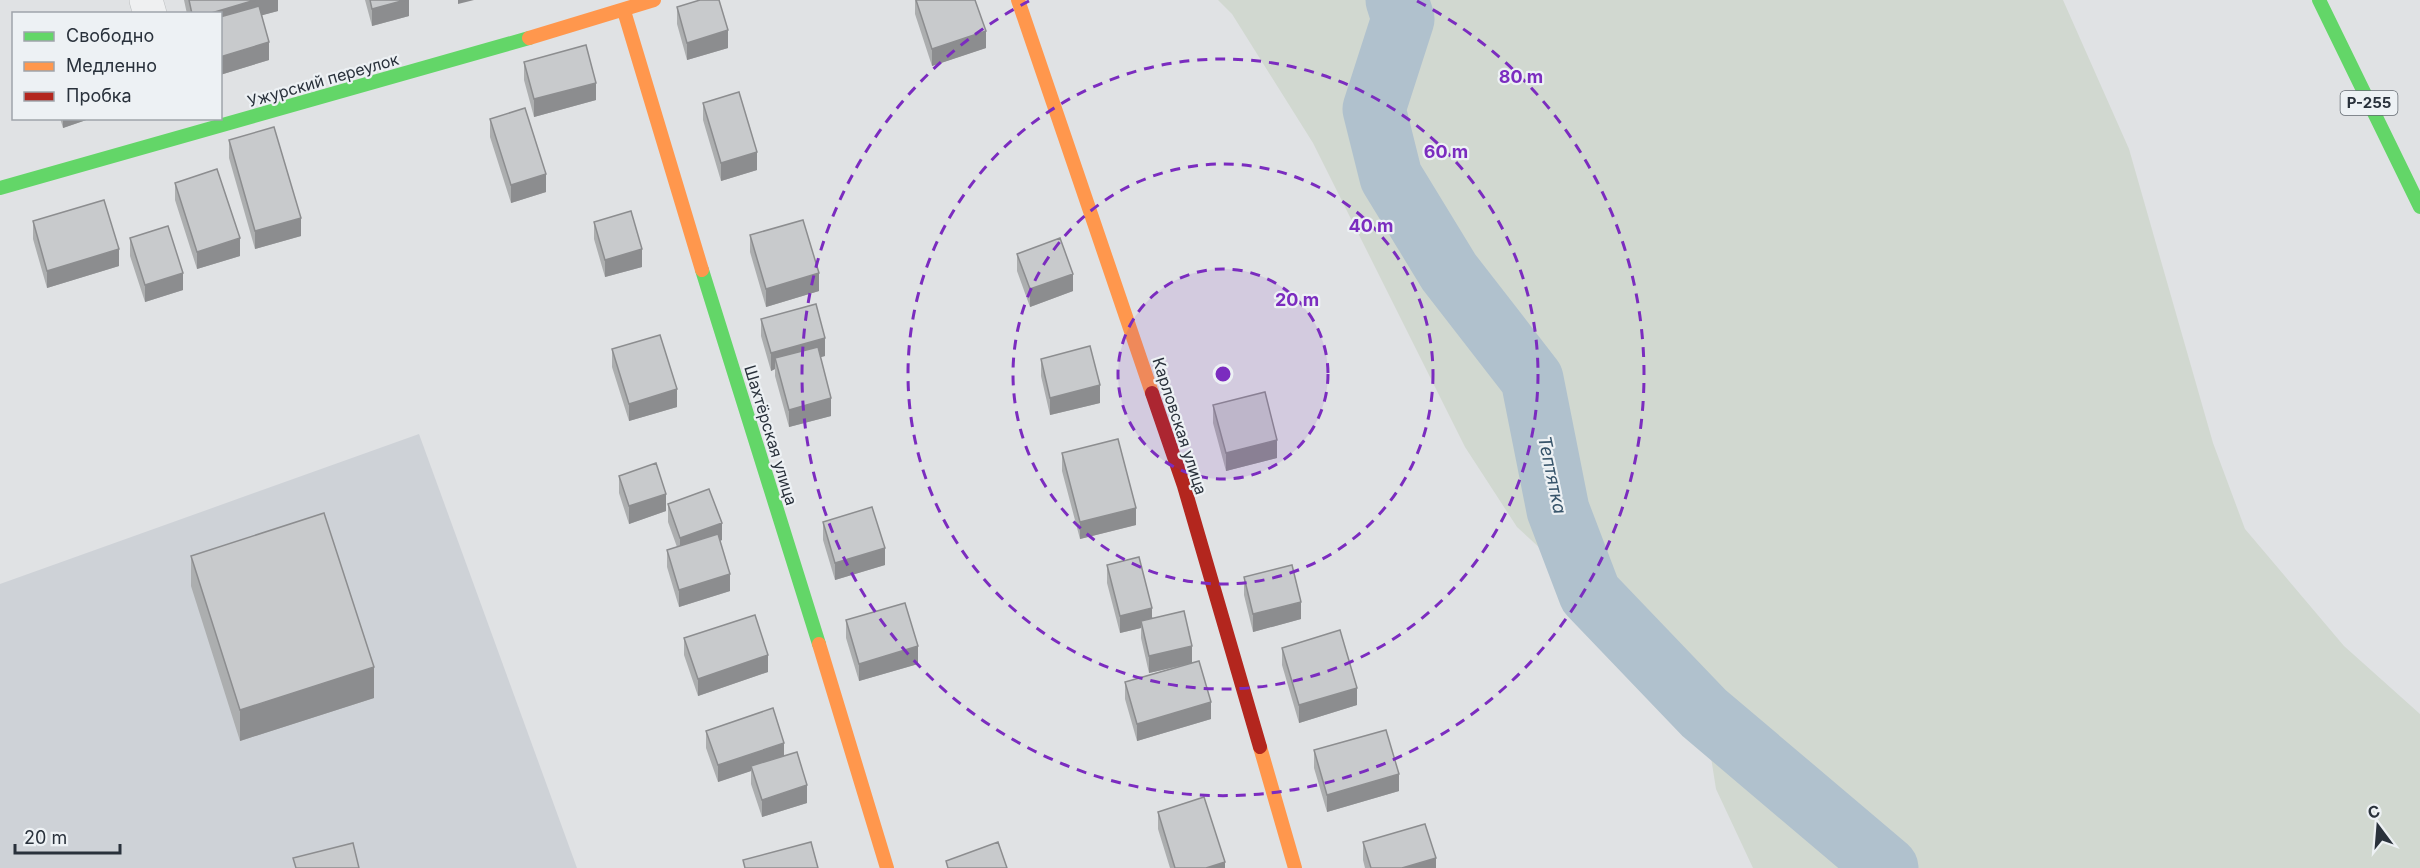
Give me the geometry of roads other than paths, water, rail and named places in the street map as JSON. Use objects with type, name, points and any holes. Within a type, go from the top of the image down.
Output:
[{"type":"main road","name":"Ужурский переулок","points":[[222,117],[624,11],[654,0]]},
{"type":"main road","name":"Карловская улица","points":[[1018,0],[1184,486],[1295,868]]},
{"type":"main road","name":"Р-255","points":[[2319,0],[2420,207]]},
{"type":"main road","name":"Шахтёрская улица","points":[[624,11],[714,311],[864,785],[887,868]]},
{"type":"main road","name":"Ужурский переулок","points":[[0,188],[210,120]]},
{"type":"waterway","name":"Тептятка","points":[[1397,0],[1403,19],[1374,109],[1391,177],[1449,272],[1532,379],[1558,510],[1590,594],[1704,713],[1887,868]]}]
